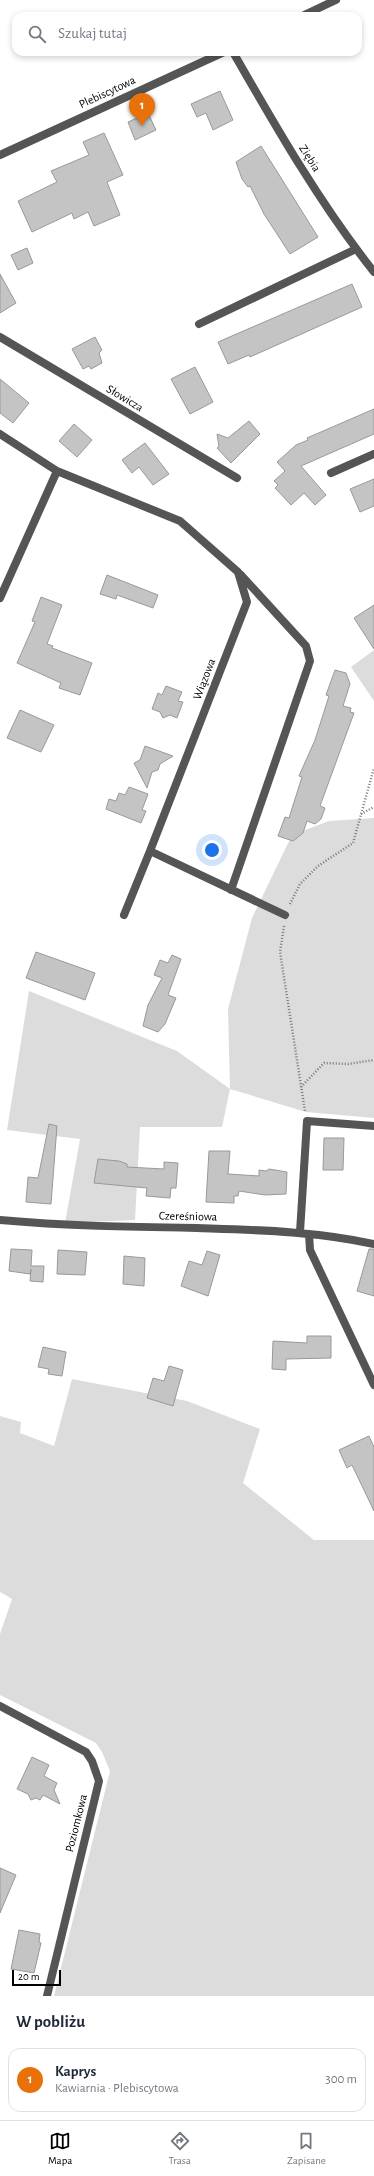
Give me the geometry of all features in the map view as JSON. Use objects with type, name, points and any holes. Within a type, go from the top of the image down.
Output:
[{"type":"street","points":[[310,12],[336,0]]},
{"type":"street","name":"Plebiscytowa","points":[[0,155],[215,56]]},
{"type":"street","name":"Ziębia","points":[[235,56],[285,140],[356,249],[374,272]]},
{"type":"street","points":[[199,324],[356,249]]},
{"type":"street","name":"Słowicza","points":[[0,337],[237,478]]},
{"type":"street","points":[[0,434],[56,471],[180,521],[238,572],[306,646],[310,661],[231,890]]},
{"type":"street","points":[[331,473],[374,454]]},
{"type":"street","points":[[0,598],[56,471]]},
{"type":"street","name":"Wiązowa","points":[[124,915],[247,602],[238,572]]},
{"type":"street","points":[[150,851],[285,915]]},
{"type":"street","points":[[300,1232],[307,1121],[374,1126]]},
{"type":"street","name":"Czereśniowa","points":[[0,1220],[54,1225],[300,1232],[342,1237],[374,1244]]},
{"type":"street","points":[[309,1234],[310,1250],[374,1385]]},
{"type":"street","name":"Poziomkowa","points":[[0,1706],[86,1752],[92,1761],[99,1781],[47,1996]]},
{"type":"path","points":[[307,1121],[280,952],[285,915],[300,884],[318,866],[353,843],[374,768]]},
{"type":"path","points":[[361,814],[374,807]]},
{"type":"path","points":[[301,1087],[324,1063],[348,1064],[374,1060]]},
{"type":"shaded area","points":[[374,650],[374,701],[351,667]]},
{"type":"shaded area","points":[[374,818],[374,1118],[306,1112],[230,1089],[228,1009],[252,918],[292,835],[329,821]]},
{"type":"shaded area","points":[[29,991],[177,1051],[230,1089],[222,1127],[140,1127],[135,1220],[65,1223],[80,1139],[7,1130]]},
{"type":"shaded area","points":[[72,1379],[187,1401],[260,1429],[243,1483],[314,1540],[374,1540],[374,1996],[54,1996],[110,1771],[102,1752],[96,1743],[0,1695],[0,1634],[12,1599],[0,1592],[0,1416],[21,1422],[20,1433],[54,1446]]},
{"type":"building","points":[[220,91],[233,120],[213,130],[206,113],[197,117],[191,104]]},
{"type":"building","points":[[148,113],[156,130],[135,140],[128,122]]},
{"type":"building","points":[[104,133],[123,175],[107,182],[120,215],[94,226],[88,212],[74,219],[72,213],[32,232],[18,201],[57,182],[51,171],[89,155],[83,142]]},
{"type":"building","points":[[261,146],[318,237],[290,254],[264,214],[250,186],[248,187],[242,179],[236,162]]},
{"type":"building","points":[[27,248],[33,263],[18,270],[11,255]]},
{"type":"building","points":[[0,274],[16,303],[0,313]]},
{"type":"building","points":[[352,284],[362,307],[250,357],[249,355],[228,364],[218,342]]},
{"type":"building","points":[[95,337],[102,350],[99,353],[102,363],[91,369],[89,366],[83,369],[72,349]]},
{"type":"building","points":[[195,367],[213,402],[190,414],[171,379]]},
{"type":"building","points":[[0,379],[29,403],[13,423],[0,413]]},
{"type":"building","points":[[374,409],[374,434],[301,466],[326,495],[315,505],[304,493],[291,505],[275,488],[278,485],[274,481],[285,471],[277,462],[296,445],[308,440],[307,438]]},
{"type":"building","points":[[249,421],[260,434],[231,463],[217,448],[219,446],[217,434],[228,438]]},
{"type":"building","points":[[74,424],[92,440],[77,457],[59,441]]},
{"type":"building","points":[[145,443],[169,474],[153,485],[139,467],[132,473],[122,460]]},
{"type":"building","points":[[374,479],[374,506],[360,512],[350,489]]},
{"type":"building","points":[[107,575],[158,595],[153,608],[117,595],[116,599],[100,594]]},
{"type":"building","points":[[41,597],[62,605],[47,644],[53,646],[52,648],[92,663],[80,695],[59,688],[61,683],[17,663],[35,622],[32,621]]},
{"type":"building","points":[[374,605],[374,649],[354,618]]},
{"type":"building","points":[[335,670],[346,673],[350,684],[343,706],[351,708],[350,712],[354,713],[320,806],[325,808],[321,819],[315,824],[307,821],[303,833],[293,841],[278,836],[285,817],[289,818],[302,777],[299,776],[315,740],[329,696],[326,695]]},
{"type":"building","points":[[166,686],[182,692],[178,701],[183,702],[177,718],[170,715],[163,718],[160,712],[152,709],[158,693],[162,695]]},
{"type":"building","points":[[20,710],[54,725],[41,752],[7,738]]},
{"type":"building","points":[[145,746],[173,756],[160,764],[158,770],[152,772],[147,788],[134,763],[140,760]]},
{"type":"building","points":[[129,787],[148,794],[142,810],[146,811],[141,823],[106,809],[109,799],[116,801],[119,793],[125,795]]},
{"type":"building","points":[[36,952],[95,973],[85,1000],[26,978]]},
{"type":"building","points":[[172,955],[181,959],[168,995],[176,998],[165,1024],[158,1032],[143,1026],[148,1005],[162,978],[154,975],[160,960],[168,963]]},
{"type":"building","points":[[49,1124],[57,1126],[51,1204],[26,1202],[28,1177],[38,1178]]},
{"type":"building","points":[[324,1138],[344,1138],[343,1170],[323,1170]]},
{"type":"building","points":[[209,1151],[230,1151],[228,1174],[259,1176],[259,1170],[266,1171],[269,1169],[287,1172],[286,1194],[265,1195],[239,1191],[238,1196],[234,1196],[234,1203],[206,1202]]},
{"type":"building","points":[[98,1159],[119,1161],[127,1164],[127,1167],[164,1169],[164,1162],[178,1163],[176,1188],[171,1188],[170,1198],[146,1196],[147,1188],[94,1183]]},
{"type":"building","points":[[11,1249],[32,1250],[31,1266],[44,1266],[43,1282],[30,1281],[31,1269],[30,1274],[9,1271]]},
{"type":"building","points":[[369,1249],[374,1249],[374,1296],[357,1291]]},
{"type":"building","points":[[58,1250],[87,1252],[85,1275],[57,1274]]},
{"type":"building","points":[[207,1251],[220,1255],[208,1296],[181,1286],[189,1261],[202,1265]]},
{"type":"building","points":[[124,1256],[145,1258],[144,1286],[123,1284]]},
{"type":"building","points":[[307,1336],[331,1336],[331,1358],[286,1359],[286,1370],[272,1369],[273,1341],[307,1343]]},
{"type":"building","points":[[43,1347],[66,1352],[62,1376],[48,1374],[49,1369],[38,1367]]},
{"type":"building","points":[[169,1366],[183,1370],[173,1406],[147,1398],[153,1378],[164,1381]]},
{"type":"building","points":[[369,1436],[374,1447],[374,1511],[352,1465],[347,1468],[339,1450]]},
{"type":"building","points":[[32,1757],[49,1765],[44,1776],[57,1783],[54,1790],[60,1804],[43,1795],[40,1800],[36,1798],[31,1800],[28,1794],[17,1789]]},
{"type":"building","points":[[0,1868],[16,1875],[0,1913]]},
{"type":"building","points":[[19,1930],[40,1934],[39,1942],[41,1943],[34,1973],[11,1969]]},
{"type":"place","name":"Kaprys","points":[[142,126]]}]
